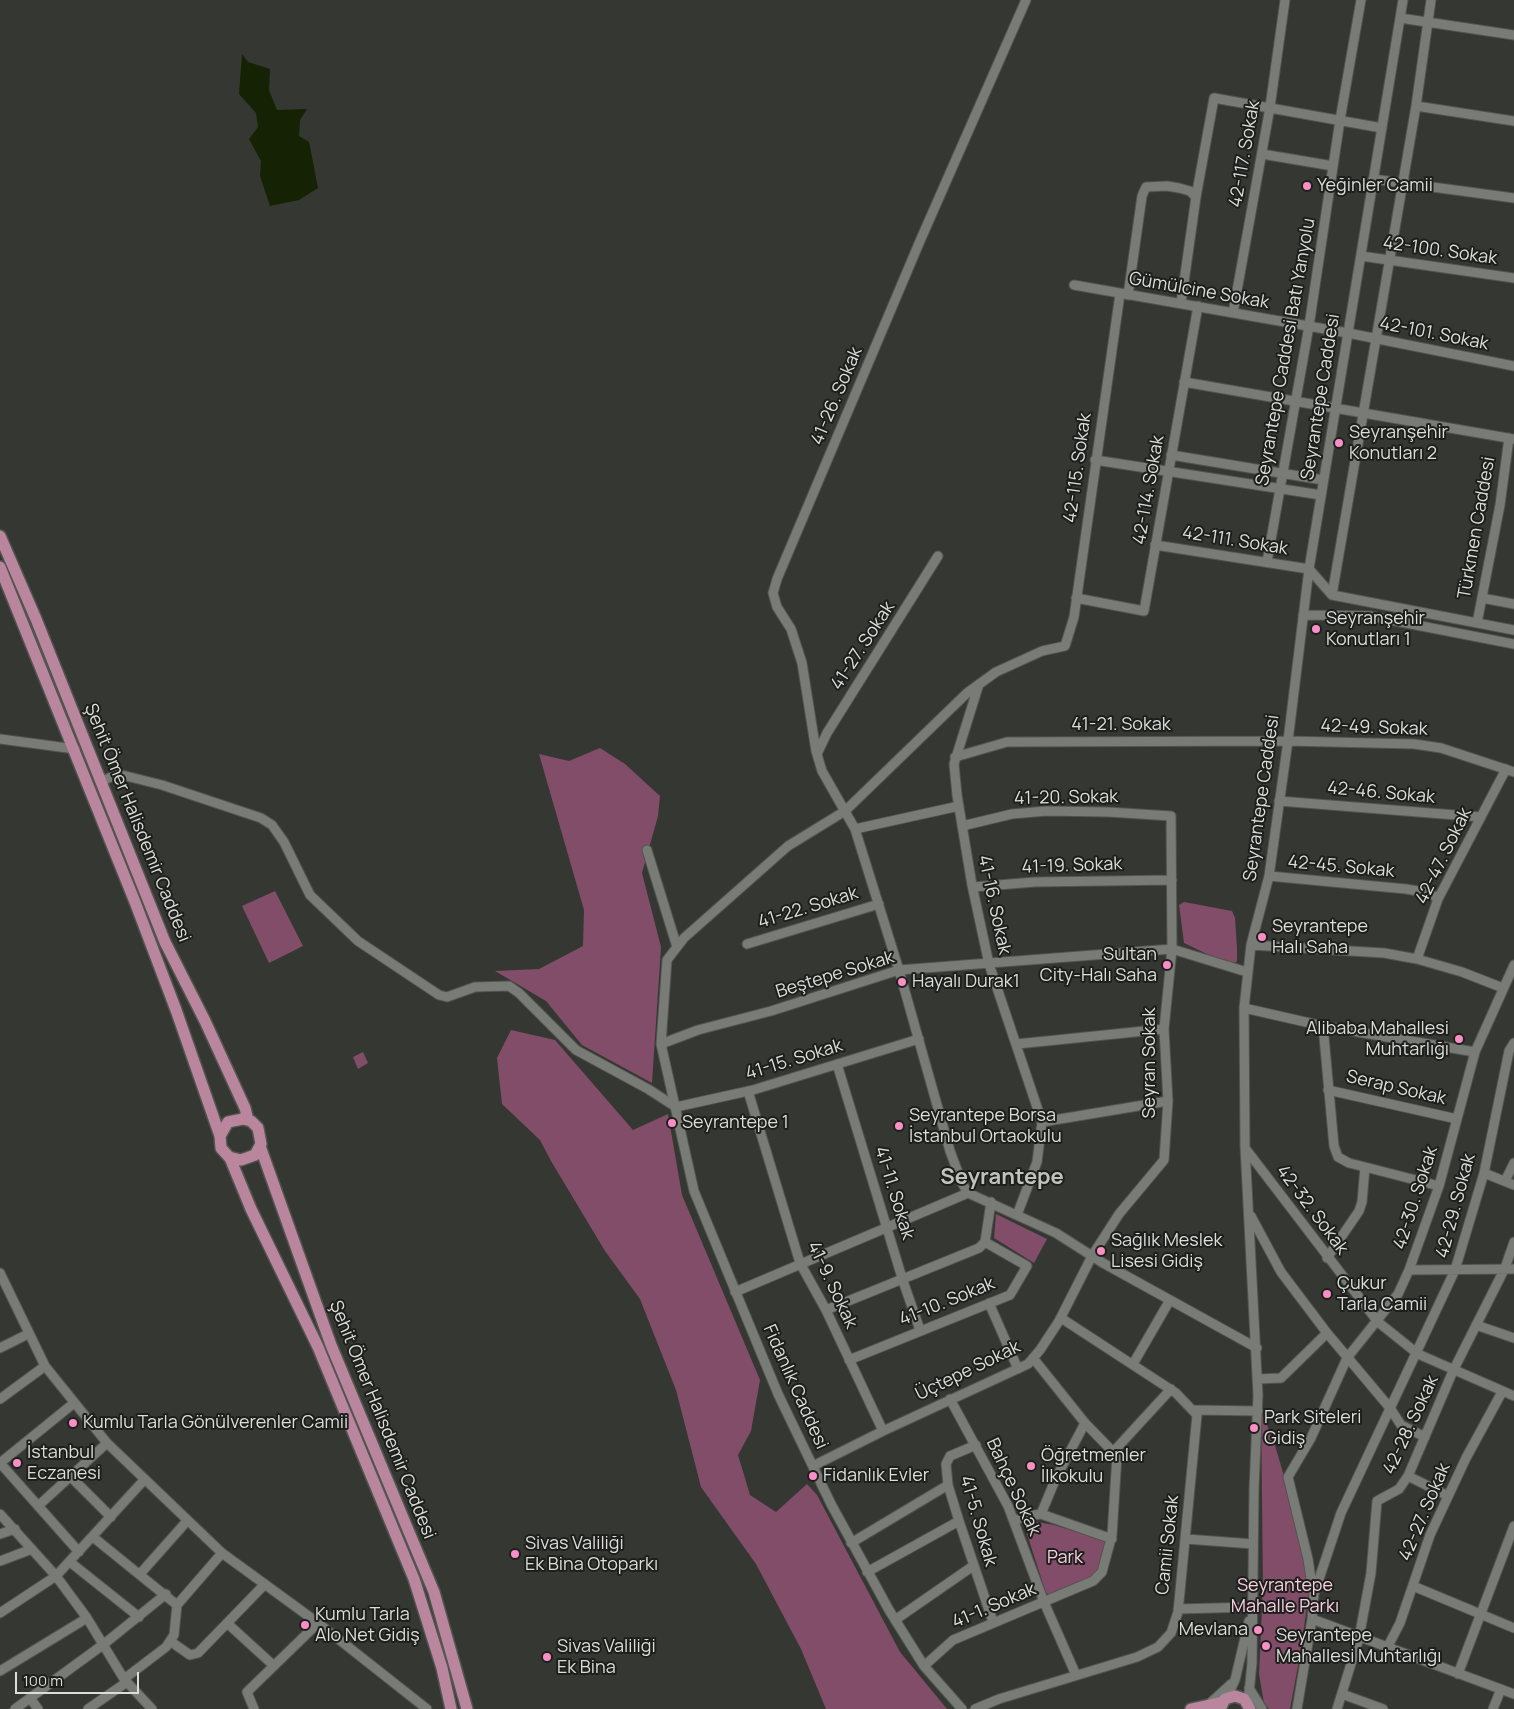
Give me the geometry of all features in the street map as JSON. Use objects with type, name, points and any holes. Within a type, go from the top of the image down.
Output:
[{"type":"main road","name":"Şehit Ömer Halisdemir Caddesi","points":[[0,536],[102,781],[165,942],[205,1021],[245,1108],[248,1120]]},
{"type":"main road","name":"Şehit Ömer Halisdemir Caddesi","points":[[0,567],[75,749],[176,1010],[220,1136]]},
{"type":"main road","points":[[236,1119],[248,1120],[259,1130],[260,1146],[255,1155],[248,1159],[238,1160],[230,1158],[221,1148],[220,1136],[229,1122],[236,1119]]},
{"type":"main road","name":"Şehit Ömer Halisdemir Caddesi","points":[[260,1146],[331,1345],[434,1592],[467,1709]]},
{"type":"main road","name":"Şehit Ömer Halisdemir Caddesi","points":[[230,1158],[247,1202],[318,1347],[414,1579],[442,1668],[451,1709]]},
{"type":"main road","points":[[1191,1709],[1208,1704],[1223,1703],[1237,1696],[1249,1706]]},
{"type":"street","name":"41-26. Sokak","points":[[968,1193],[958,1177],[899,970],[855,830],[822,771],[817,754],[802,663],[791,629],[777,608],[773,593],[777,579],[920,241],[1026,0]]},
{"type":"street","name":"42-117. Sokak","points":[[1233,313],[1270,107],[1285,0]]},
{"type":"street","name":"Seyrantepe Caddesi Batı Yanyolu","points":[[1267,562],[1310,326],[1340,120],[1361,0]]},
{"type":"street","name":"Seyrantepe Caddesi","points":[[1249,1706],[1252,1663],[1253,1544],[1258,1379],[1245,1147],[1244,1008],[1247,972],[1251,945],[1269,876],[1309,569],[1403,0]]},
{"type":"street","points":[[1332,595],[1364,412],[1374,338],[1416,106],[1431,0]]},
{"type":"street","points":[[1400,18],[1514,35]]},
{"type":"street","points":[[1181,304],[1196,197],[1214,98],[1382,128]]},
{"type":"street","points":[[1416,106],[1514,122]]},
{"type":"street","points":[[1262,154],[1333,166]]},
{"type":"street","points":[[1373,179],[1514,198]]},
{"type":"street","name":"42-115. Sokak","points":[[1066,646],[1076,598],[1095,460],[1142,196],[1146,187],[1178,188],[1190,192],[1196,197]]},
{"type":"street","name":"42-100. Sokak","points":[[1360,256],[1514,278]]},
{"type":"street","name":"Gümülcine Sokak","points":[[1074,285],[1348,333]]},
{"type":"street","name":"42-114. Sokak","points":[[1076,598],[1144,612],[1198,306]]},
{"type":"street","name":"42-101. Sokak","points":[[1348,333],[1514,366]]},
{"type":"street","points":[[1184,382],[1512,439]]},
{"type":"street","name":"Türkmen Caddesi","points":[[1477,623],[1512,439]]},
{"type":"street","points":[[1171,456],[1324,480]]},
{"type":"street","points":[[1095,460],[1321,496]]},
{"type":"street","name":"42-111. Sokak","points":[[1155,545],[1309,569]]},
{"type":"street","name":"41-27. Sokak","points":[[817,754],[826,732],[938,556]]},
{"type":"street","points":[[1309,569],[1332,595],[1514,630]]},
{"type":"street","points":[[1482,598],[1514,604]]},
{"type":"street","points":[[1303,615],[1370,616],[1514,644]]},
{"type":"street","name":"Fidanlık Caddesi","points":[[962,1709],[924,1666],[895,1620],[867,1572],[812,1466],[778,1394],[694,1191],[661,1044],[667,960],[684,938],[788,846],[845,811],[912,744],[979,684],[996,672],[1034,655],[1066,646]]},
{"type":"street","name":"41-16. Sokak","points":[[979,684],[955,757],[954,764],[959,806],[972,887],[989,964],[1042,1122],[1037,1162],[1017,1215]]},
{"type":"street","points":[[0,739],[75,749]]},
{"type":"street","name":"41-21. Sokak","points":[[955,757],[1007,742],[1288,741]]},
{"type":"street","name":"42-49. Sokak","points":[[1288,741],[1414,744],[1441,748],[1510,771]]},
{"type":"street","name":"42-47. Sokak","points":[[1417,959],[1438,899],[1481,817],[1510,771]]},
{"type":"street","points":[[102,781],[118,774],[162,785],[261,818],[272,825],[284,842],[310,895],[358,941],[439,995],[448,997],[474,987],[509,986],[519,993],[576,1050],[648,1088],[676,1107]]},
{"type":"street","name":"42-46. Sokak","points":[[1279,801],[1481,817]]},
{"type":"street","points":[[855,830],[959,806]]},
{"type":"street","name":"41-20. Sokak","points":[[962,826],[1012,814],[1046,812],[1108,812],[1171,816]]},
{"type":"street","name":"Seyran Sokak","points":[[1092,1256],[1119,1214],[1164,1160],[1168,1101],[1164,1029],[1172,949],[1171,816]]},
{"type":"street","points":[[647,850],[677,946]]},
{"type":"street","name":"42-45. Sokak","points":[[1269,876],[1406,889],[1430,893],[1438,899]]},
{"type":"street","name":"41-19. Sokak","points":[[972,887],[1035,882],[1172,880]]},
{"type":"street","name":"41-22. Sokak","points":[[747,944],[878,904]]},
{"type":"street","points":[[1251,945],[1384,953],[1417,959],[1462,972],[1503,988]]},
{"type":"street","points":[[1172,949],[1247,972]]},
{"type":"street","name":"Beştepe Sokak","points":[[661,1044],[698,1030],[772,1011],[899,970],[1172,949]]},
{"type":"street","name":"42-30. Sokak","points":[[1314,1594],[1308,1559],[1288,1477],[1311,1438],[1347,1358],[1378,1322],[1398,1294],[1409,1270],[1439,1186],[1475,1052],[1514,965]]},
{"type":"street","points":[[1244,1008],[1323,1026],[1475,1052]]},
{"type":"street","points":[[1323,1026],[1334,1146],[1338,1157],[1349,1163],[1439,1186]]},
{"type":"street","points":[[1017,1044],[1164,1029]]},
{"type":"street","name":"41-15. Sokak","points":[[676,1107],[748,1091],[919,1039]]},
{"type":"street","name":"42-29. Sokak","points":[[1297,1709],[1312,1619],[1314,1594],[1341,1514],[1390,1408],[1418,1354],[1455,1270],[1484,1173],[1509,1051],[1514,1043]]},
{"type":"street","name":"41-11. Sokak","points":[[837,1064],[888,1226],[902,1281],[920,1330]]},
{"type":"street","name":"Serap Sokak","points":[[1328,1090],[1457,1119]]},
{"type":"street","name":"41-9. Sokak","points":[[748,1091],[800,1263],[826,1310],[883,1430]]},
{"type":"street","points":[[1042,1122],[1168,1101]]},
{"type":"street","name":"42-32. Sokak","points":[[1245,1147],[1327,1258],[1378,1322],[1418,1354],[1453,1371],[1514,1396]]},
{"type":"street","points":[[1484,1173],[1510,1183],[1514,1163]]},
{"type":"street","points":[[1327,1258],[1359,1211],[1362,1202],[1365,1167]]},
{"type":"street","points":[[736,1292],[800,1263],[968,1193],[1056,1233],[1092,1256],[1257,1348]]},
{"type":"street","points":[[826,1310],[902,1281],[979,1248],[985,1242],[991,1202]]},
{"type":"street","points":[[1249,1213],[1281,1272],[1327,1333],[1390,1408],[1401,1425],[1425,1437]]},
{"type":"street","name":"41-10. Sokak","points":[[849,1360],[1010,1295],[1027,1266],[985,1242]]},
{"type":"street","name":"42-28. Sokak","points":[[1336,1709],[1359,1638],[1371,1573],[1377,1501],[1400,1489],[1408,1476],[1453,1371],[1476,1325],[1510,1269],[1514,1242]]},
{"type":"street","name":"Üçtepe Sokak","points":[[812,1466],[883,1430],[1018,1369],[1033,1358],[1061,1318],[1092,1256]]},
{"type":"street","points":[[1409,1270],[1510,1269]]},
{"type":"street","points":[[0,1273],[45,1366],[107,1443],[222,1553],[318,1624],[427,1709]]},
{"type":"street","points":[[0,1296],[9,1293]]},
{"type":"street","points":[[1133,1364],[1170,1300]]},
{"type":"street","points":[[989,1303],[1018,1369]]},
{"type":"street","points":[[1061,1318],[1171,1389],[1194,1410],[1258,1411]]},
{"type":"street","points":[[1476,1325],[1514,1338]]},
{"type":"street","points":[[1258,1379],[1281,1378],[1327,1333]]},
{"type":"street","points":[[0,1348],[28,1334]]},
{"type":"street","points":[[1033,1358],[1085,1423],[1114,1451],[1171,1389]]},
{"type":"street","points":[[0,1398],[45,1366]]},
{"type":"street","name":"42-27. Sokak","points":[[1387,1648],[1400,1623],[1430,1536],[1448,1496],[1502,1392]]},
{"type":"street","name":"Bahçe Sokak","points":[[950,1399],[976,1445],[1014,1522],[1044,1602],[1076,1674]]},
{"type":"street","points":[[74,1403],[0,1463],[79,1552]]},
{"type":"street","name":"Camii Sokak","points":[[975,1709],[998,1699],[1137,1657],[1158,1647],[1171,1633],[1178,1609],[1186,1539],[1197,1415],[1194,1410]]},
{"type":"street","points":[[1041,1514],[1085,1423]]},
{"type":"street","points":[[38,1506],[107,1443]]},
{"type":"street","name":"41-5. Sokak","points":[[976,1445],[950,1456],[946,1464],[948,1485],[973,1566],[993,1622]]},
{"type":"street","name":"41-1. Sokak","points":[[924,1666],[953,1640],[1093,1581],[1102,1572],[1112,1539],[1117,1456],[1114,1451]]},
{"type":"street","points":[[1408,1476],[1448,1496]]},
{"type":"street","points":[[71,1477],[111,1517]]},
{"type":"street","points":[[0,1613],[56,1576],[145,1478]]},
{"type":"street","points":[[852,1543],[948,1485]]},
{"type":"street","points":[[0,1514],[56,1576],[87,1618],[126,1681],[152,1709]]},
{"type":"street","points":[[1014,1522],[1022,1517],[1041,1514],[1112,1539]]},
{"type":"street","points":[[140,1574],[187,1521]]},
{"type":"street","points":[[867,1572],[959,1521]]},
{"type":"street","points":[[1458,1674],[1510,1545],[1514,1526]]},
{"type":"street","points":[[0,1534],[14,1529]]},
{"type":"street","points":[[93,1537],[166,1594],[177,1605]]},
{"type":"street","points":[[1186,1539],[1253,1544]]},
{"type":"street","points":[[0,1561],[32,1549]]},
{"type":"street","points":[[88,1709],[153,1659],[170,1641],[174,1635],[177,1605],[222,1553]]},
{"type":"street","points":[[70,1562],[139,1617]]},
{"type":"street","points":[[895,1620],[973,1566]]},
{"type":"street","points":[[170,1641],[190,1655],[198,1653],[265,1584]]},
{"type":"street","points":[[1413,1586],[1514,1628]]},
{"type":"street","points":[[14,1709],[104,1644],[166,1594]]},
{"type":"street","points":[[1178,1609],[1252,1607]]},
{"type":"street","name":"Seyrantepe Caddesi","points":[[1223,1703],[1235,1680],[1252,1607]]},
{"type":"street","points":[[0,1672],[87,1618]]},
{"type":"street","points":[[1312,1619],[1514,1694]]},
{"type":"street","points":[[227,1623],[273,1665]]},
{"type":"street","points":[[254,1709],[248,1692],[273,1665],[318,1624]]},
{"type":"street","points":[[1208,1704],[1235,1680]]},
{"type":"street","points":[[1249,1688],[1262,1709]]},
{"type":"street","points":[[1493,1709],[1501,1689]]},
{"type":"street","points":[[1342,1694],[1383,1709]]},
{"type":"street","points":[[30,1698],[38,1709]]},
{"type":"green space","points":[[600,748],[625,764],[660,796],[658,816],[642,873],[661,947],[652,1083],[582,1045],[546,1001],[495,971],[539,969],[583,946],[584,910],[539,754],[569,761]]},
{"type":"green space","points":[[275,891],[303,946],[269,963],[242,906]]},
{"type":"green space","points":[[1184,902],[1232,911],[1235,918],[1237,961],[1232,966],[1184,943],[1179,905]]},
{"type":"green space","points":[[511,1030],[555,1040],[633,1130],[668,1114],[682,1195],[760,1380],[751,1431],[738,1455],[750,1495],[776,1512],[807,1484],[817,1495],[900,1652],[947,1709],[826,1709],[801,1649],[756,1564],[701,1487],[676,1390],[640,1299],[605,1251],[540,1140],[502,1104],[497,1058]]},
{"type":"green space","points":[[363,1052],[368,1063],[358,1069],[353,1057]]},
{"type":"green space","points":[[996,1214],[1047,1239],[1034,1263],[994,1238]]},
{"type":"green space","name":"Seyrantepe Mahalle Parkı","points":[[1261,1411],[1274,1442],[1286,1483],[1305,1564],[1309,1592],[1290,1709],[1269,1709],[1264,1703],[1259,1674],[1263,1586]]},
{"type":"green space","name":"Park","points":[[1037,1522],[1054,1525],[1110,1542],[1103,1566],[1091,1580],[1051,1595],[1046,1593],[1027,1534],[1027,1529],[1031,1523]]},
{"type":"shaded area","points":[[242,54],[248,62],[270,69],[269,90],[277,110],[307,109],[300,120],[299,136],[309,142],[318,188],[299,200],[270,206],[260,176],[261,161],[249,139],[258,127],[256,113],[239,94]]},
{"type":"place","name":"Yeğinler Camii","points":[[1307,186]]},
{"type":"place","name":"Seyranşehir Konutları 2","points":[[1339,443]]},
{"type":"place","name":"Seyranşehir Konutları 1","points":[[1316,629]]},
{"type":"place","name":"Seyrantepe Halı Saha","points":[[1262,937]]},
{"type":"place","name":"Sultan City-Halı Saha","points":[[1167,965]]},
{"type":"place","name":"Hayalı Durak1","points":[[902,982]]},
{"type":"place","name":"Alibaba Mahallesi Muhtarlığı","points":[[1459,1039]]},
{"type":"place","name":"Seyrantepe 1","points":[[672,1123]]},
{"type":"place","name":"Seyrantepe Borsa İstanbul Ortaokulu","points":[[899,1126]]},
{"type":"place","name":"Sağlık Meslek Lisesi Gidiş","points":[[1101,1251]]},
{"type":"place","name":"Çukur Tarla Camii","points":[[1327,1294]]},
{"type":"place","name":"Kumlu Tarla Gönülverenler Camii","points":[[73,1423]]},
{"type":"place","name":"Park Siteleri Gidiş","points":[[1254,1428]]},
{"type":"place","name":"İstanbul Eczanesi","points":[[17,1463]]},
{"type":"place","name":"Öğretmenler İlkokulu","points":[[1031,1466]]},
{"type":"place","name":"Fidanlık Evler","points":[[813,1476]]},
{"type":"place","name":"Sivas Valiliği Ek Bina Otoparkı","points":[[515,1554]]},
{"type":"place","name":"Kumlu Tarla Alo Net Gidiş","points":[[305,1625]]},
{"type":"place","name":"Mevlana","points":[[1258,1630]]},
{"type":"place","name":"Seyrantepe Mahallesi Muhtarlığı","points":[[1266,1646]]},
{"type":"place","name":"Sivas Valiliği Ek Bina","points":[[547,1657]]},
{"type":"district","name":"Seyrantepe","points":[[1002,1178]]}]
